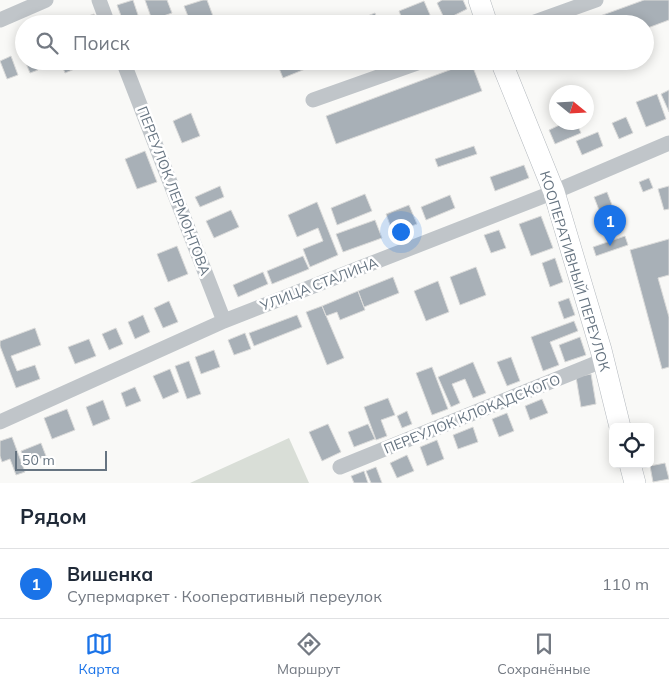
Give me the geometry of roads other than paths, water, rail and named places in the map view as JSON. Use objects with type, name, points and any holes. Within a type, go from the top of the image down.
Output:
[{"type":"street","points":[[0,20],[46,0]]},
{"type":"street","points":[[99,0],[105,15]]},
{"type":"street","points":[[479,0],[484,15]]},
{"type":"street","points":[[554,15],[596,0]]},
{"type":"street","name":"ПЕРЕУЛОК ЛЕРМОНТОВА","points":[[126,70],[224,321]]},
{"type":"street","points":[[313,100],[398,70]]},
{"type":"street","name":"КООПЕРАТИВНЫЙ ПЕРЕУЛОК","points":[[505,70],[554,192],[604,360],[619,423]]},
{"type":"street","name":"УЛИЦА СТАЛИНА","points":[[0,422],[224,321],[554,192],[669,142]]},
{"type":"street","name":"ПЕРЕУЛОК КЛОКАДСКОГО","points":[[340,467],[604,360]]},
{"type":"street","points":[[631,468],[635,483]]},
{"type":"place","name":"Вишенка","points":[[610,246]]}]
